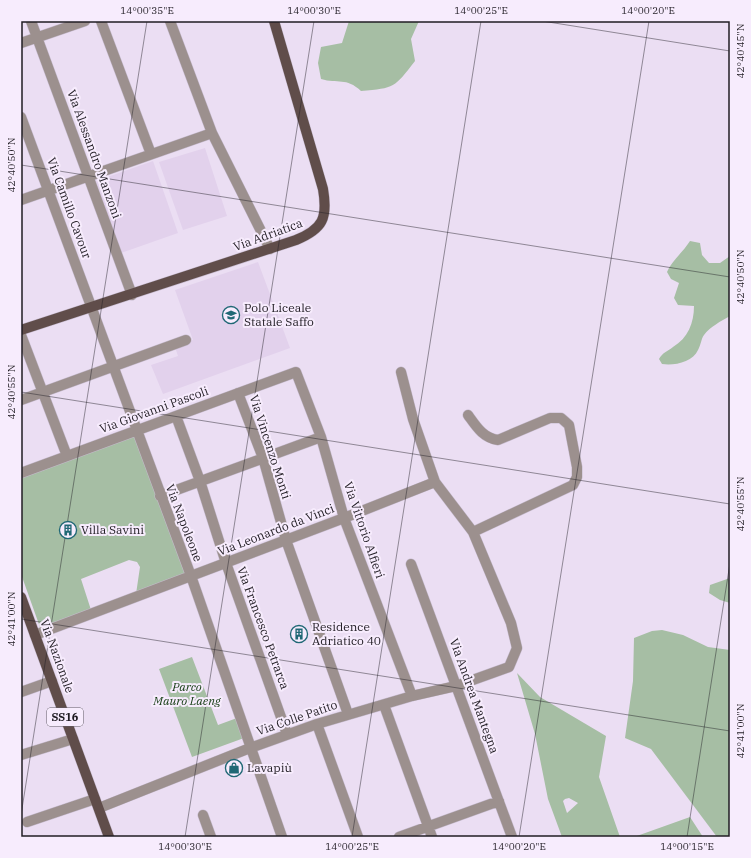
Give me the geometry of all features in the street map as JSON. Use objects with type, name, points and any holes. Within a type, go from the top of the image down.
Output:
[{"type":"main road","name":"Via Adriatica","points":[[21,330],[132,295],[296,240],[314,231],[322,222],[325,205],[323,189],[274,21]]},
{"type":"main road","name":"Via Nazionale","points":[[21,598],[110,837]]},
{"type":"street","name":"Via Alessandro Manzoni","points":[[31,21],[132,295]]},
{"type":"street","points":[[21,43],[85,21]]},
{"type":"street","points":[[101,21],[151,154]]},
{"type":"street","points":[[170,21],[212,133],[270,249]]},
{"type":"street","name":"Via Camillo Cavour","points":[[21,117],[92,308]]},
{"type":"street","points":[[21,200],[212,133]]},
{"type":"street","name":"Via Napoleone","points":[[92,308],[112,367],[191,576],[282,837]]},
{"type":"street","points":[[21,335],[67,456]]},
{"type":"street","points":[[21,400],[186,340]]},
{"type":"street","name":"Via Giovanni Pascoli","points":[[21,474],[296,372]]},
{"type":"street","name":"Via Vittorio Alfieri","points":[[296,372],[321,437],[344,518],[412,696]]},
{"type":"street","points":[[401,372],[413,419],[435,482],[474,532],[573,486],[577,477],[577,467],[569,425],[561,418],[550,418],[498,440],[489,439],[482,433],[468,415]]},
{"type":"street","name":"Via Vincenzo Monti","points":[[238,393],[263,458],[286,540],[348,714]]},
{"type":"street","name":"Via Francesco Petrarca","points":[[176,416],[200,481],[226,562],[287,734]]},
{"type":"street","points":[[160,496],[321,437]]},
{"type":"street","name":"Via Leonardo da Vinci","points":[[35,635],[435,482]]},
{"type":"street","name":"Via Colle Patito","points":[[27,822],[97,803],[287,734],[348,714],[412,696],[456,686],[509,667],[517,648],[515,636],[474,532]]},
{"type":"street","name":"Via Andrea Mantegna","points":[[412,564],[512,837]]},
{"type":"street","points":[[21,692],[52,681]]},
{"type":"street","points":[[384,705],[432,837]]},
{"type":"street","points":[[317,724],[358,837]]},
{"type":"street","points":[[21,755],[73,739]]},
{"type":"street","points":[[399,837],[499,801]]},
{"type":"street","points":[[203,815],[212,837]]},
{"type":"shaded area","points":[[205,148],[227,216],[183,230],[159,162]]},
{"type":"shaded area","points":[[153,161],[178,233],[121,253],[96,181]]},
{"type":"shaded area","name":"Polo Liceale Statale Saffo","points":[[258,262],[290,348],[163,394],[151,365],[178,356],[175,347],[193,340],[175,290]]},
{"type":"green space","points":[[349,21],[419,21],[411,39],[415,61],[398,82],[381,89],[361,91],[346,82],[321,79],[318,63],[321,47],[342,43]]},
{"type":"green space","points":[[690,241],[700,243],[702,255],[709,263],[720,263],[730,256],[730,316],[706,332],[696,354],[692,358],[677,364],[662,364],[659,359],[660,357],[683,339],[689,330],[693,318],[694,306],[678,305],[674,298],[679,283],[671,279],[667,272],[671,264]]},
{"type":"green space","points":[[135,433],[187,575],[136,594],[140,567],[137,562],[129,560],[81,579],[91,610],[41,630],[21,574],[21,478]]},
{"type":"green space","points":[[730,578],[730,603],[720,600],[709,593],[710,585]]},
{"type":"green space","points":[[662,630],[683,635],[708,647],[730,650],[730,837],[717,837],[651,749],[625,738],[633,681],[634,638],[652,631]]},
{"type":"green space","name":"Parco Mauro Laeng","points":[[192,657],[218,725],[237,718],[244,738],[192,757],[159,669]]},
{"type":"green space","points":[[517,673],[540,697],[606,736],[599,777],[620,837],[562,837],[548,799],[535,734]],"holes":[[[569,798],[578,803],[567,813],[563,801]]]},
{"type":"green space","points":[[690,817],[703,837],[634,837]]},
{"type":"place","name":"Polo Liceale Statale Saffo","points":[[231,315]]},
{"type":"place","name":"Villa Savini","points":[[68,530]]},
{"type":"place","name":"Residence Adriatico 40","points":[[299,634]]},
{"type":"place","name":"Lavapiù","points":[[234,768]]}]
